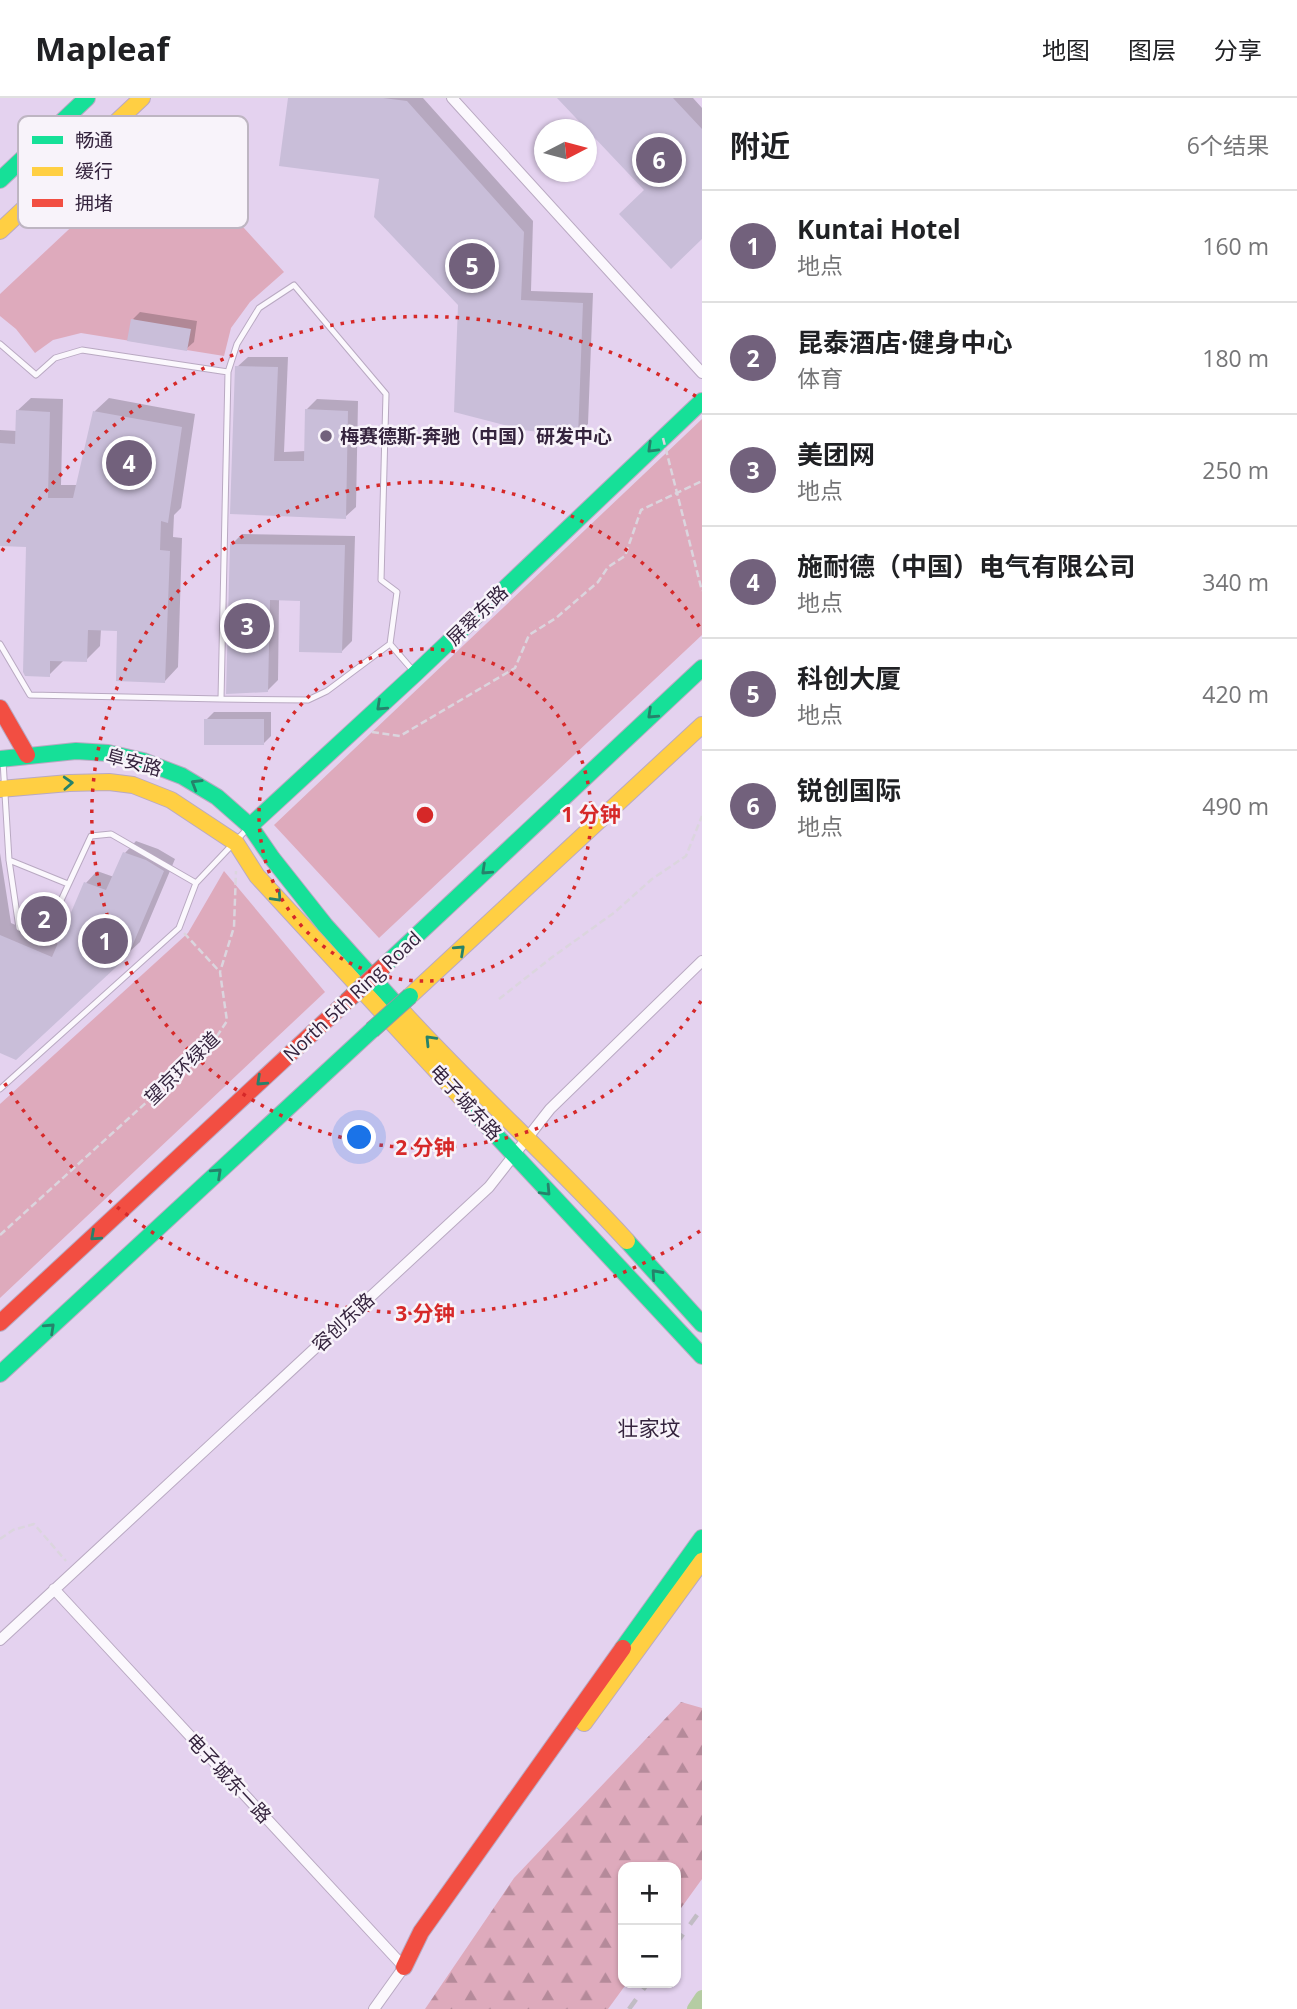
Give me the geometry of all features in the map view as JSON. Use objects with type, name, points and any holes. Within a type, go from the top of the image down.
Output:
[{"type":"main road","points":[[68,116],[87,98]]},
{"type":"main road","points":[[123,116],[142,98]]},
{"type":"main road","points":[[0,180],[18,163]]},
{"type":"main road","points":[[0,231],[18,214]]},
{"type":"main road","name":"屏翠东路","points":[[250,826],[415,674],[702,401]]},
{"type":"main road","name":"North 5th Ring Road","points":[[0,1323],[191,1148],[702,668]]},
{"type":"main road","points":[[0,708],[27,755]]},
{"type":"main road","name":"North 5th Ring Road","points":[[0,1374],[702,725]]},
{"type":"main road","name":"阜安路","points":[[1,758],[76,751],[108,753],[144,761],[183,776],[217,797],[250,826]]},
{"type":"main road","name":"阜安路","points":[[2,789],[69,783],[109,782],[133,785],[171,800],[236,843]]},
{"type":"main road","name":"电子城东路","points":[[250,826],[325,925],[414,1024],[526,1139],[558,1167],[702,1324]]},
{"type":"main road","name":"电子城东路","points":[[236,843],[257,876],[533,1177],[702,1356]]},
{"type":"main road","points":[[404,1967],[421,1932],[702,1538]]},
{"type":"main road","points":[[404,1967],[430,1936],[702,1561]]},
{"type":"street","points":[[452,98],[702,373]]},
{"type":"street","name":"容创东路","points":[[0,1640],[489,1187],[550,1109],[702,961]]},
{"type":"street","name":"电子城东一路","points":[[54,1589],[404,1967]]},
{"type":"street","points":[[374,2009],[404,1967]]},
{"type":"lane","points":[[0,644],[30,695],[221,699],[308,700],[327,691],[390,644],[397,592],[381,580],[386,394],[294,285],[259,308],[237,344],[228,372],[221,699]]},
{"type":"lane","points":[[0,344],[36,375],[55,358],[82,350],[228,372]]},
{"type":"lane","points":[[390,644],[415,674]]},
{"type":"lane","points":[[1,758],[9,860],[19,928],[44,937],[91,835],[111,834],[196,883]]},
{"type":"lane","points":[[0,1089],[179,928],[196,883],[250,826]]},
{"type":"lane","points":[[9,860],[68,884]]},
{"type":"path","points":[[663,438],[702,590]]},
{"type":"path","points":[[355,729],[400,736],[515,668],[529,635],[556,618],[598,582],[608,567],[625,556],[641,510],[702,481]]},
{"type":"path","points":[[499,999],[615,912],[652,879],[687,856],[702,816]]},
{"type":"path","name":"望京环绿道","points":[[0,1235],[213,1042],[227,1021],[220,972],[234,927],[236,867]]},
{"type":"path","points":[[179,928],[220,972]]},
{"type":"path","points":[[0,1539],[13,1530],[34,1524],[74,1570]]},
{"type":"green space","points":[[70,228],[244,228],[284,272],[250,302],[231,328],[224,356],[81,333],[53,340],[35,353],[16,329],[0,316],[0,294]]},
{"type":"green space","points":[[702,419],[702,635],[379,938],[274,825]]},
{"type":"green space","points":[[224,871],[325,992],[0,1298],[0,1104],[188,933]]},
{"type":"green space","points":[[681,1702],[702,1708],[702,1879],[681,1908],[681,1862],[618,1862],[618,1988],[623,1988],[608,2009],[425,2009],[514,1878]]},
{"type":"building","points":[[288,98],[383,98],[407,101],[524,232],[521,300],[583,303],[578,437],[523,430],[454,412],[458,305],[374,217],[379,179],[279,166]]},
{"type":"building","points":[[557,98],[673,98],[702,129],[702,239],[671,269],[619,214],[644,190],[597,140],[597,119],[577,119]]},
{"type":"building","points":[[131,319],[191,329],[187,351],[127,341]]},
{"type":"building","name":"梅赛德斯-奔驰（中国）研发中心","points":[[235,366],[278,367],[274,461],[304,461],[305,409],[348,411],[346,519],[230,514]]},
{"type":"building","points":[[16,410],[50,412],[48,498],[73,498],[93,411],[182,427],[168,523],[161,521],[160,550],[170,551],[165,683],[116,681],[117,631],[88,630],[87,662],[50,661],[50,677],[25,676],[26,547],[0,546],[0,443],[15,444]]},
{"type":"building","points":[[230,544],[345,545],[342,653],[299,652],[300,601],[270,600],[268,692],[226,694]]},
{"type":"building","points":[[204,719],[264,719],[264,745],[204,745]]},
{"type":"building","points":[[123,852],[146,860],[164,871],[128,956],[16,1060],[0,1053],[0,935],[52,957],[84,882],[106,890]]},
{"type":"waterway","points":[[694,2009],[702,1997]]},
{"type":"railway","points":[[681,1937],[702,1908]]},
{"type":"railway","points":[[629,2009],[644,1988]]},
{"type":"traffic: fast","points":[[68,116],[87,98]]},
{"type":"traffic: fast","points":[[0,180],[18,163]]},
{"type":"traffic: fast","points":[[250,826],[415,674],[702,401]]},
{"type":"traffic: fast","points":[[384,966],[702,668]]},
{"type":"traffic: fast","points":[[0,759],[76,751],[108,753],[143,761],[182,776],[217,797],[250,826],[325,925],[403,1012]]},
{"type":"traffic: fast","points":[[372,1030],[410,996]]},
{"type":"traffic: fast","points":[[0,1374],[372,1030]]},
{"type":"traffic: fast","points":[[465,1102],[702,1356]]},
{"type":"traffic: fast","points":[[627,1241],[702,1324]]},
{"type":"traffic: fast","points":[[623,1648],[702,1538]]},
{"type":"traffic: slow","points":[[123,116],[142,98]]},
{"type":"traffic: slow","points":[[0,231],[18,214]]},
{"type":"traffic: slow","points":[[410,996],[702,725]]},
{"type":"traffic: slow","points":[[0,789],[69,783],[109,782],[133,785],[171,800],[236,843],[257,876],[465,1102]]},
{"type":"traffic: slow","points":[[403,1012],[627,1241]]},
{"type":"traffic: slow","points":[[584,1723],[702,1561]]},
{"type":"traffic: jam","points":[[0,708],[27,755]]},
{"type":"traffic: jam","points":[[347,1001],[384,966]]},
{"type":"traffic: jam","points":[[0,1323],[347,1001]]},
{"type":"traffic: jam","points":[[404,1967],[421,1932],[623,1648]]},
{"type":"place","name":"锐创国际","points":[[659,160]]},
{"type":"place","name":"科创大厦","points":[[472,266]]},
{"type":"place","name":"梅赛德斯-奔驰（中国）研发中心","points":[[326,436]]},
{"type":"place","name":"施耐德（中国）电气有限公司","points":[[129,463]]},
{"type":"place","name":"美团网","points":[[247,626]]},
{"type":"place","name":"昆泰酒店·健身中心","points":[[44,919]]},
{"type":"place","name":"Kuntai Hotel","points":[[105,941]]},
{"type":"district","name":"壮家坟","points":[[649,1429]]}]
